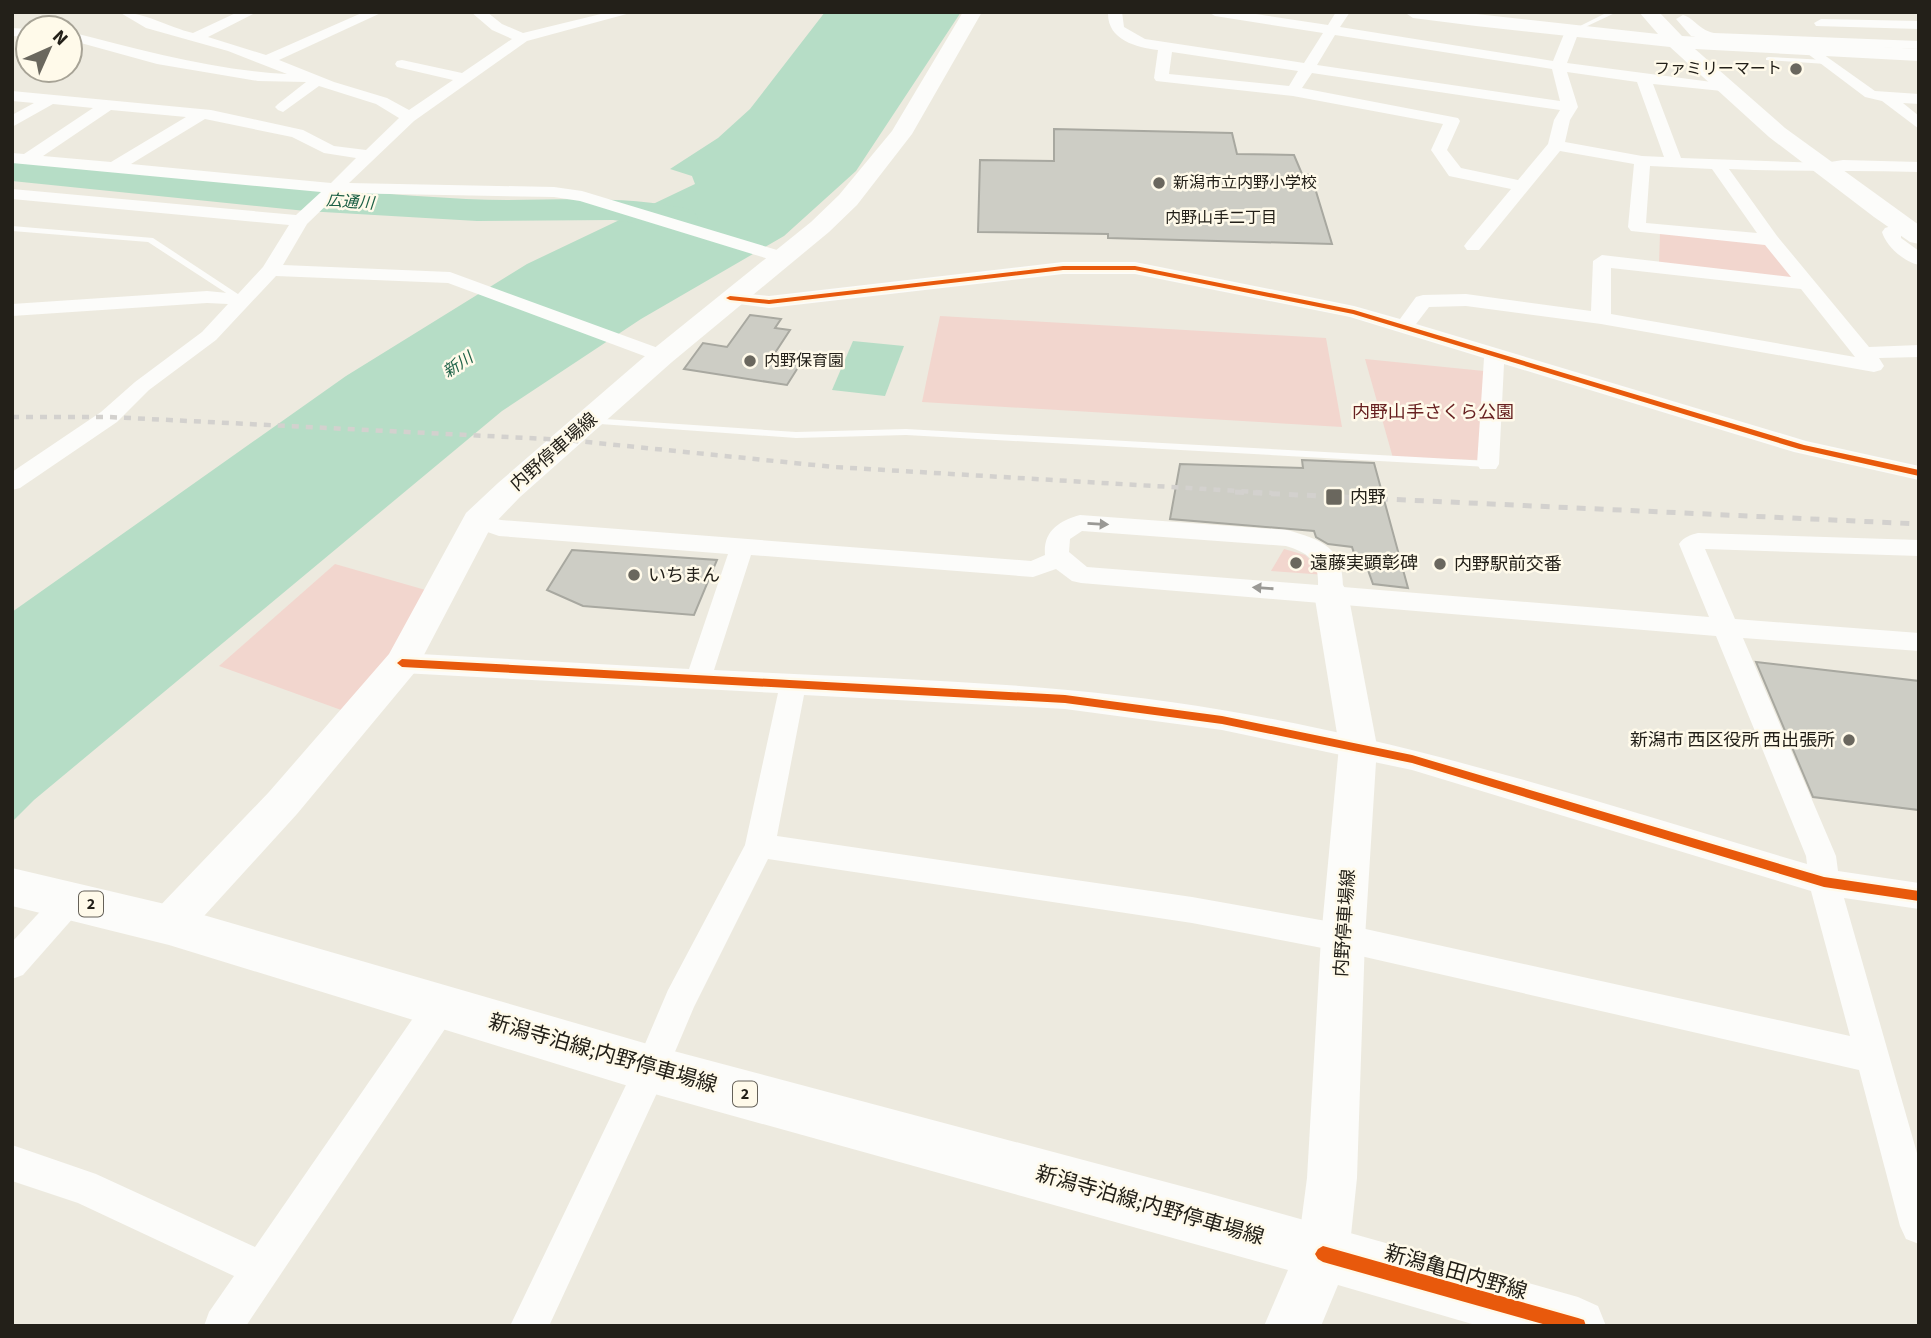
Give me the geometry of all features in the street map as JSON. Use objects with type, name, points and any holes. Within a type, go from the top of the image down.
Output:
[{"type":"main road","name":"内野停車場線","points":[[169,925],[283,803],[402,663],[478,521],[509,490],[662,356],[820,227],[871,174],[901,134],[974,12]]},
{"type":"main road","points":[[1413,12],[1820,57],[1919,55]]},
{"type":"main road","points":[[1648,12],[1675,43],[1712,75],[1824,168],[1912,232]]},
{"type":"main road","name":"内野停車場線","points":[[1323,1254],[1332,1178],[1343,938],[1357,746],[1331,593]]},
{"type":"main road","name":"2","points":[[12,887],[71,899],[169,925]]},
{"type":"main road","name":"新潟寺泊線;内野停車場線","points":[[169,925],[651,1069],[1323,1254]]},
{"type":"main road","points":[[1292,1326],[1323,1254]]},
{"type":"main road","name":"新潟亀田内野線","points":[[1323,1254],[1578,1326]]},
{"type":"street","points":[[126,12],[151,26],[268,60],[316,80],[382,101],[403,112],[408,118]]},
{"type":"street","points":[[194,38],[250,12]]},
{"type":"street","points":[[268,60],[376,12]]},
{"type":"street","points":[[478,12],[482,18],[522,38]]},
{"type":"street","points":[[12,483],[109,417],[142,386],[208,337],[271,270],[302,218],[408,118],[522,38],[627,12]]},
{"type":"street","points":[[1115,12],[1115,25],[1121,33],[1141,43],[1570,107]]},
{"type":"street","points":[[1214,12],[1643,79],[1712,75]]},
{"type":"street","points":[[1293,92],[1343,12]]},
{"type":"street","points":[[1451,12],[1575,31],[1562,49],[1557,66],[1570,107],[1562,120],[1556,145],[1473,246]]},
{"type":"street","points":[[1828,12],[1841,24]]},
{"type":"street","points":[[1709,20],[1682,19],[1696,33],[1714,37],[1919,45]]},
{"type":"street","points":[[1801,23],[1919,25]]},
{"type":"street","points":[[84,40],[157,60],[258,77],[316,80]]},
{"type":"street","points":[[1166,46],[1161,78],[1293,92],[1452,121],[1439,150],[1455,172],[1523,186]]},
{"type":"street","points":[[1820,57],[1865,91],[1887,98],[1919,99]]},
{"type":"street","points":[[402,64],[464,78]]},
{"type":"street","points":[[1643,79],[1675,164]]},
{"type":"street","points":[[282,107],[316,80]]},
{"type":"street","points":[[12,96],[202,114],[296,132],[330,150],[370,155]]},
{"type":"street","points":[[1887,98],[1919,124]]},
{"type":"street","points":[[12,122],[51,99]]},
{"type":"street","points":[[19,159],[110,104]]},
{"type":"street","points":[[115,167],[202,114]]},
{"type":"street","points":[[1556,145],[1642,161],[1675,164],[1824,168],[1843,165],[1919,167]]},
{"type":"street","points":[[19,159],[333,190],[554,192],[582,196],[781,257]]},
{"type":"street","points":[[1642,161],[1637,227],[1770,240]]},
{"type":"street","points":[[1404,327],[1423,300],[1466,300],[1601,318],[1874,366],[1770,240],[1718,165]]},
{"type":"street","points":[[12,194],[302,218]]},
{"type":"street","points":[[1912,232],[1891,232],[1894,240],[1919,260]]},
{"type":"street","points":[[1601,318],[1602,261],[1807,284]]},
{"type":"street","points":[[730,298],[769,302],[1063,268],[1135,268],[1354,312],[1802,447],[1919,473]]},
{"type":"street","points":[[271,270],[450,278],[662,356]]},
{"type":"street","points":[[12,310],[193,298],[243,300]]},
{"type":"street","points":[[1863,353],[1919,351]]},
{"type":"street","points":[[1488,464],[1494,354]]},
{"type":"street","points":[[478,521],[499,528],[1033,569],[1058,559]]},
{"type":"street","points":[[1331,593],[1329,565],[1320,552],[1304,542],[1287,538],[1080,523],[1067,528],[1059,535],[1055,545],[1058,559],[1081,575],[1331,593],[1727,629],[1919,642]]},
{"type":"street","points":[[1919,548],[1698,541],[1691,544],[1821,856],[1824,882],[1919,1226]]},
{"type":"street","points":[[699,677],[742,547]]},
{"type":"street","points":[[402,663],[699,677],[793,685],[1065,699],[1222,720],[1412,759],[1824,882],[1919,897]]},
{"type":"street","points":[[529,1326],[651,1069],[680,1001],[760,846],[793,685]]},
{"type":"street","points":[[760,846],[1192,910],[1343,938],[1872,1057]]},
{"type":"street","points":[[12,965],[71,899]]},
{"type":"street","points":[[223,1326],[441,1006]]},
{"type":"street","points":[[12,1163],[83,1187],[261,1269]]},
{"type":"lane","points":[[1575,31],[1614,12]]},
{"type":"lane","points":[[1768,59],[1820,57]]},
{"type":"lane","points":[[12,228],[150,240],[243,300]]},
{"type":"lane","points":[[590,421],[796,435],[906,432],[1488,464]]},
{"type":"green space","points":[[1660,233],[1767,244],[1795,279],[1659,264]]},
{"type":"green space","points":[[940,316],[1326,338],[1342,427],[922,402]]},
{"type":"green space","name":"内野山手さくら公園","points":[[1365,359],[1484,371],[1481,460],[1393,458]]},
{"type":"green space","points":[[1284,549],[1305,555],[1326,575],[1271,571]]},
{"type":"green space","points":[[335,564],[436,593],[355,715],[219,666]]},
{"type":"water","name":"新川","points":[[825,12],[961,12],[856,171],[784,236],[641,319],[502,411],[34,800],[12,822],[12,612],[346,376],[527,264],[695,184],[692,176],[670,169],[718,138],[750,109]]},
{"type":"water","points":[[853,341],[904,346],[885,396],[832,390]]},
{"type":"building","points":[[1054,129],[1232,133],[1237,154],[1294,155],[1302,174],[1311,175],[1332,244],[1108,238],[1108,234],[978,232],[980,160],[1054,161]]},
{"type":"building","points":[[750,315],[781,319],[775,328],[790,330],[775,353],[804,358],[787,385],[684,369],[703,343],[727,347]]},
{"type":"building","points":[[1302,460],[1374,463],[1408,588],[1373,584],[1364,559],[1354,553],[1352,547],[1328,544],[1316,537],[1314,531],[1170,519],[1180,464],[1303,468]]},
{"type":"building","name":"いちまん","points":[[572,550],[717,560],[694,615],[583,606],[547,590]]},
{"type":"building","name":"新潟市 西区役所 西出張所","points":[[1756,662],[1919,681],[1919,810],[1813,797]]},
{"type":"waterway","name":"広通川","points":[[12,171],[306,200],[477,210],[613,209],[680,218]]},
{"type":"railway","points":[[12,417],[109,417],[567,440],[834,467],[1272,493]]},
{"type":"railway","points":[[1235,492],[1919,524]]},
{"type":"cycle path","points":[[730,298],[769,302],[1063,268],[1135,268],[1354,312],[1802,447],[1919,473]]},
{"type":"cycle path","points":[[402,663],[1065,699],[1222,720],[1412,759],[1824,882],[1919,896]]},
{"type":"cycle path","points":[[1323,1254],[1578,1326]]},
{"type":"place","name":"ファミリーマート","points":[[1796,69]]},
{"type":"place","name":"新潟市立内野小学校","points":[[1159,183]]},
{"type":"place","name":"内野保育園","points":[[750,361]]},
{"type":"place","name":"内野","points":[[1334,497]]},
{"type":"place","name":"遠藤実顕彰碑","points":[[1296,563]]},
{"type":"place","name":"内野駅前交番","points":[[1440,564]]},
{"type":"place","name":"いちまん","points":[[634,575]]},
{"type":"place","name":"新潟市 西区役所 西出張所","points":[[1849,740]]},
{"type":"district","name":"内野山手二丁目","points":[[1221,218]]}]
